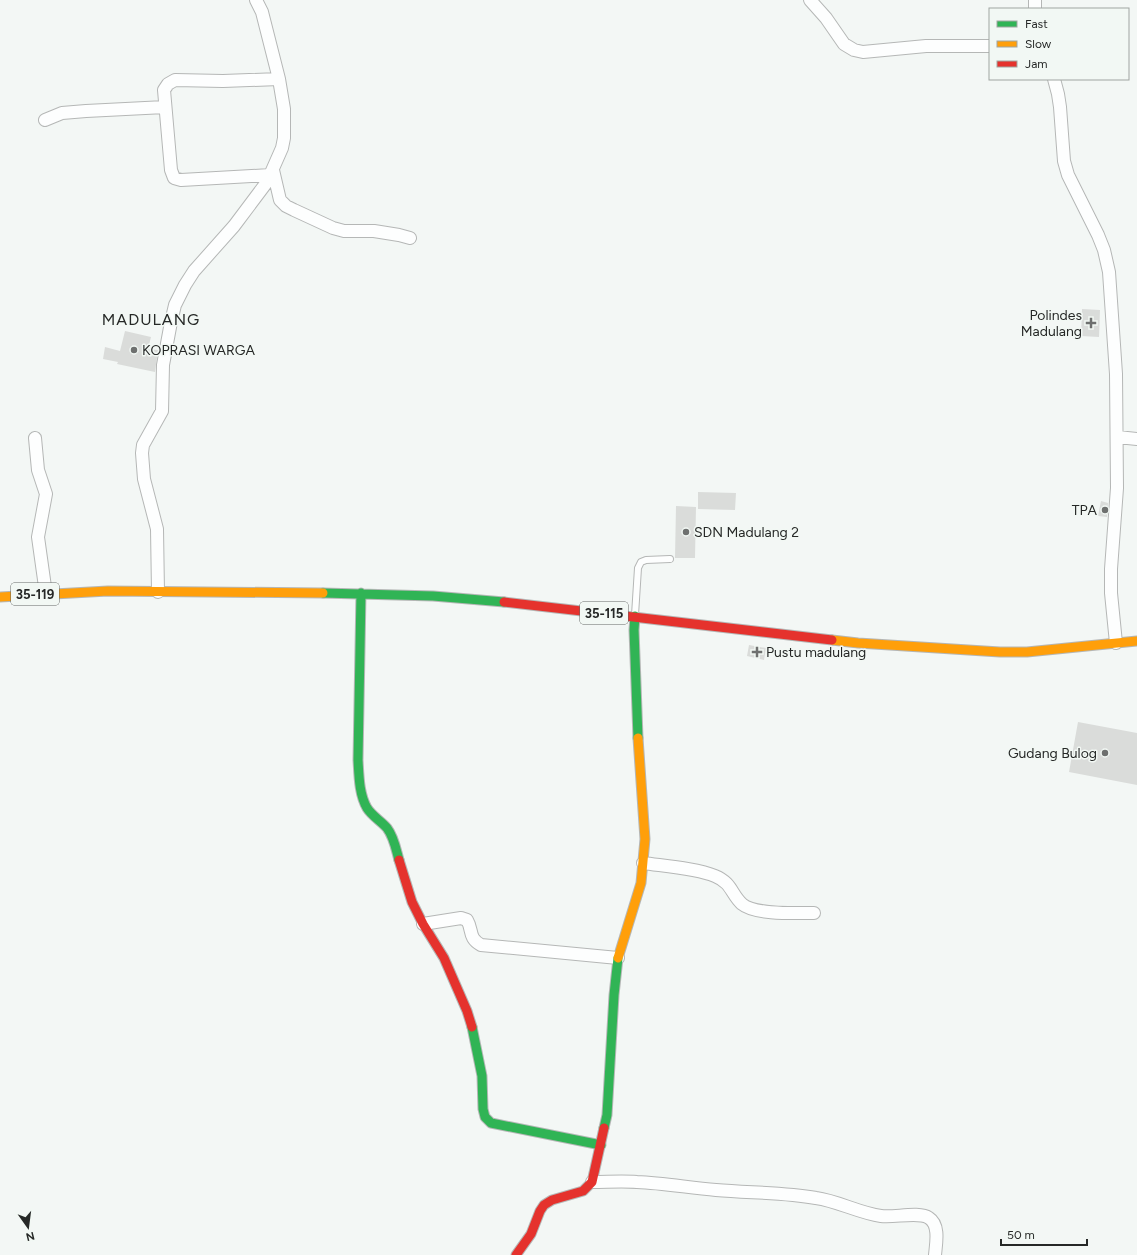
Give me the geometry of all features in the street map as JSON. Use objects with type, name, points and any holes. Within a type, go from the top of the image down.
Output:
[{"type":"street","points":[[158,592],[157,529],[144,479],[142,453],[143,445],[162,411],[164,364],[170,322],[175,305],[194,271],[234,226],[267,182],[282,148],[284,138],[284,109],[278,79],[262,12],[256,0]]},
{"type":"street","points":[[810,0],[826,18],[844,44],[854,50],[863,52],[920,47],[989,46]]},
{"type":"street","points":[[271,172],[181,180],[174,178],[171,170],[164,90],[168,84],[175,80],[223,81],[278,79]]},
{"type":"street","points":[[1054,80],[1060,107],[1064,161],[1068,175],[1098,235],[1104,250],[1109,272],[1116,374],[1118,437],[1117,488],[1111,575],[1111,593],[1116,643]]},
{"type":"street","points":[[45,120],[62,113],[165,107]]},
{"type":"street","points":[[271,172],[280,200],[286,206],[294,210],[333,228],[344,231],[374,231],[410,238]]},
{"type":"street","points":[[1118,437],[1137,438]]},
{"type":"street","points":[[35,438],[38,470],[46,494],[38,537],[46,594]]},
{"type":"street","name":"35-115","points":[[69,594],[108,591],[361,593],[432,596],[536,605],[858,643],[1000,652],[1027,652],[1137,641]]},
{"type":"street","points":[[361,593],[358,760],[359,782],[363,800],[368,810],[387,828],[393,839],[412,902],[423,924],[444,958],[459,991],[472,1027],[482,1076],[483,1109],[485,1118],[491,1123],[601,1145]]},
{"type":"street","name":"35-119","points":[[0,597],[69,594]]},
{"type":"street","points":[[516,1255],[531,1234],[544,1205],[552,1200],[583,1191],[592,1182],[607,1115],[614,995],[618,958],[638,896],[645,839],[636,714],[635,616]]},
{"type":"street","points":[[643,863],[706,873],[717,877],[729,885],[740,902],[748,908],[758,911],[814,913]]},
{"type":"street","points":[[423,924],[461,918],[467,920],[475,942],[481,945],[618,958]]},
{"type":"street","points":[[592,1182],[638,1182],[717,1190],[783,1194],[832,1200],[880,1216],[928,1217],[933,1221],[936,1227],[935,1255]]},
{"type":"lane","points":[[635,616],[638,568],[641,562],[646,560],[670,559]]},
{"type":"building","name":"Polindes Madulang","points":[[1082,309],[1100,310],[1099,337],[1081,336]]},
{"type":"building","name":"KOPRASI WARGA","points":[[125,331],[151,337],[148,349],[158,350],[155,372],[117,364],[118,362],[103,359],[105,347],[120,351]]},
{"type":"building","name":"SDN Madulang 2","points":[[698,492],[736,493],[735,510],[698,509]]},
{"type":"building","name":"TPA","points":[[1101,501],[1108,503],[1107,517],[1098,516]]},
{"type":"building","name":"SDN Madulang 2","points":[[676,506],[696,507],[695,558],[675,558]]},
{"type":"building","name":"Pustu madulang","points":[[749,645],[766,648],[764,660],[747,656]]},
{"type":"building","name":"Gudang Bulog","points":[[1078,722],[1137,733],[1137,785],[1069,772]]},
{"type":"traffic: fast","points":[[323,593],[433,596],[504,602]]},
{"type":"traffic: fast","points":[[361,593],[358,760],[360,785],[364,803],[371,814],[387,828],[391,835],[399,860]]},
{"type":"traffic: fast","points":[[635,616],[634,630],[638,738]]},
{"type":"traffic: fast","points":[[604,1128],[607,1115],[614,995],[618,958]]},
{"type":"traffic: fast","points":[[472,1027],[482,1076],[483,1109],[485,1117],[491,1123],[601,1145]]},
{"type":"traffic: slow","points":[[0,597],[108,591],[323,593]]},
{"type":"traffic: slow","points":[[832,640],[1000,652],[1027,652],[1137,641]]},
{"type":"traffic: slow","points":[[618,958],[641,883],[645,839],[638,738]]},
{"type":"traffic: jam","points":[[504,602],[832,640]]},
{"type":"traffic: jam","points":[[399,860],[412,902],[423,924],[444,958],[467,1011],[472,1027]]},
{"type":"traffic: jam","points":[[516,1255],[531,1234],[544,1205],[552,1200],[583,1191],[592,1182],[604,1128]]},
{"type":"place","name":"Polindes Madulang","points":[[1091,323]]},
{"type":"place","name":"KOPRASI WARGA","points":[[134,350]]},
{"type":"place","name":"TPA","points":[[1105,510]]},
{"type":"place","name":"SDN Madulang 2","points":[[686,532]]},
{"type":"place","name":"Pustu madulang","points":[[757,652]]},
{"type":"place","name":"Gudang Bulog","points":[[1105,753]]},
{"type":"district","name":"MADULANG","points":[[151,319]]}]
